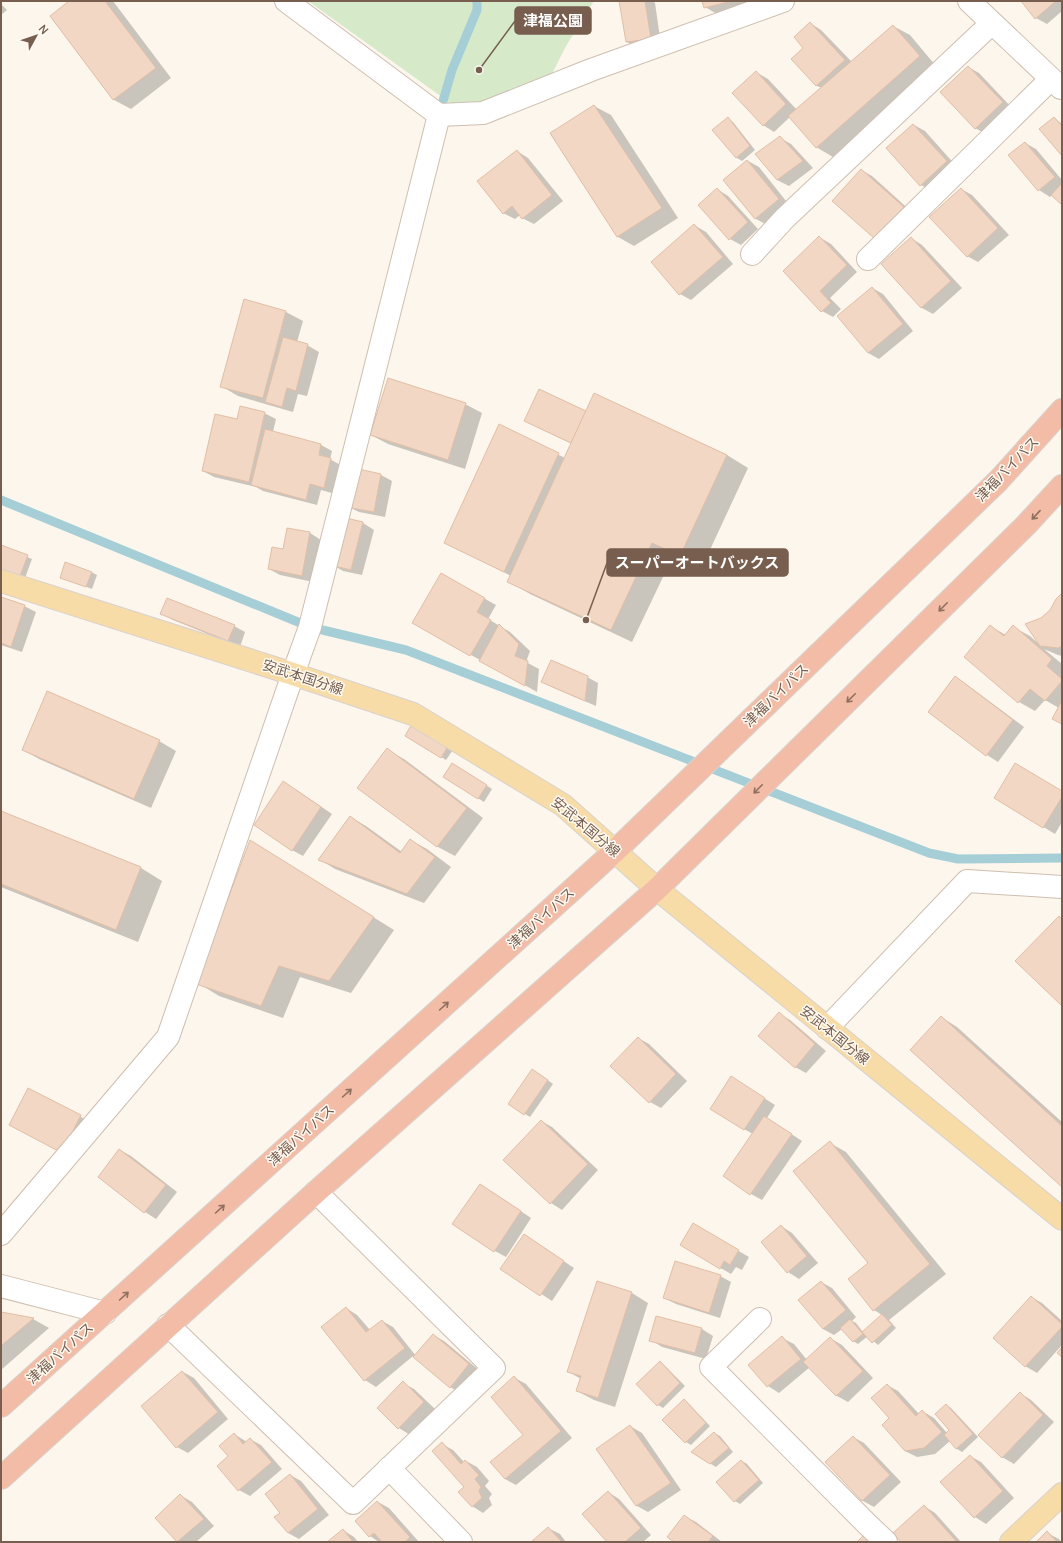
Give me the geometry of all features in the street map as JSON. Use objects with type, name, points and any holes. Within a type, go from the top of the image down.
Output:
[{"type":"highway","name":"津福バイパス","points":[[1,1406],[615,851],[998,481],[1062,410]]},
{"type":"highway","points":[[1,1478],[316,1192],[657,889],[1026,525],[1062,486]]},
{"type":"main road","name":"安武本国分線","points":[[1,581],[293,674],[413,714],[563,805],[657,889],[1062,1219]]},
{"type":"main road","points":[[1011,1542],[1062,1494]]},
{"type":"street","points":[[286,1],[439,115],[483,113],[591,70],[783,1]]},
{"type":"street","points":[[868,259],[1057,84],[969,1]]},
{"type":"street","points":[[752,254],[785,218],[992,23]]},
{"type":"street","points":[[1,1234],[168,1037],[310,627],[439,115]]},
{"type":"street","points":[[827,1028],[967,881],[1062,887]]},
{"type":"street","points":[[168,1325],[353,1503],[494,1368],[316,1192]]},
{"type":"street","points":[[1,1286],[105,1313]]},
{"type":"street","points":[[760,1319],[711,1367],[886,1542]]},
{"type":"street","points":[[389,1468],[461,1542]]},
{"type":"green space","points":[[308,1],[594,1],[566,46],[542,94],[453,105]]},
{"type":"building","points":[[69,1],[105,1],[156,68],[113,100],[50,16]]},
{"type":"building","points":[[619,1],[645,1],[651,39],[626,42]]},
{"type":"building","points":[[702,1],[732,1],[704,8]]},
{"type":"building","points":[[1021,1],[1056,1],[1035,19]]},
{"type":"building","points":[[810,22],[845,60],[816,86],[791,59],[803,48],[794,37]]},
{"type":"building","points":[[893,25],[920,56],[816,148],[788,116]]},
{"type":"building","points":[[968,66],[1003,102],[975,129],[940,92]]},
{"type":"building","points":[[756,71],[786,104],[763,126],[732,93]]},
{"type":"building","points":[[594,105],[662,208],[617,237],[550,133]]},
{"type":"building","points":[[728,117],[750,146],[736,158],[712,130]]},
{"type":"building","points":[[1054,117],[1062,126],[1062,156],[1039,129]]},
{"type":"building","points":[[913,124],[947,161],[920,186],[886,148]]},
{"type":"building","points":[[780,136],[803,161],[777,180],[755,154]]},
{"type":"building","points":[[1025,142],[1055,177],[1038,191],[1008,155]]},
{"type":"building","points":[[517,150],[552,195],[522,219],[512,206],[503,214],[477,181]]},
{"type":"building","points":[[747,160],[779,199],[755,219],[723,180]]},
{"type":"building","points":[[861,169],[904,207],[875,239],[832,201]]},
{"type":"building","points":[[1062,183],[1062,205],[1051,195]]},
{"type":"building","points":[[717,188],[748,222],[729,240],[698,205]]},
{"type":"building","points":[[961,188],[998,228],[967,257],[929,217]]},
{"type":"building","points":[[694,224],[723,257],[679,295],[651,262]]},
{"type":"building","points":[[819,236],[847,265],[820,291],[831,303],[821,312],[783,271]]},
{"type":"building","points":[[911,237],[951,281],[921,308],[881,264]]},
{"type":"building","points":[[872,287],[903,324],[868,353],[837,316]]},
{"type":"building","points":[[244,299],[286,311],[263,398],[220,387]]},
{"type":"building","points":[[283,337],[308,344],[296,391],[287,388],[282,407],[265,402]]},
{"type":"building","points":[[388,378],[466,403],[448,460],[370,435]]},
{"type":"building","points":[[539,389],[586,411],[571,443],[524,421]]},
{"type":"building","points":[[594,393],[727,455],[680,556],[652,543],[611,630],[507,582]]},
{"type":"building","points":[[240,406],[265,412],[249,482],[202,471],[215,414],[237,419]]},
{"type":"building","points":[[499,424],[559,453],[504,572],[444,543]]},
{"type":"building","points":[[265,429],[321,444],[319,455],[331,458],[324,488],[310,484],[306,500],[251,485]]},
{"type":"building","points":[[354,468],[381,474],[374,512],[346,507]]},
{"type":"building","points":[[342,517],[363,522],[351,570],[330,565]]},
{"type":"building","points":[[287,528],[310,532],[302,576],[268,569],[272,547],[283,549]]},
{"type":"building","points":[[1,545],[28,555],[20,576],[1,569]]},
{"type":"building","points":[[65,562],[92,572],[86,587],[60,578]]},
{"type":"building","points":[[441,573],[485,598],[477,612],[491,620],[470,656],[412,623]]},
{"type":"building","points":[[1062,593],[1062,646],[1058,648],[1040,646],[1025,624],[1041,618],[1050,610],[1056,599]]},
{"type":"building","points":[[1,597],[25,605],[11,647],[1,643]]},
{"type":"building","points":[[167,598],[235,625],[228,641],[160,614]]},
{"type":"building","points":[[499,624],[519,644],[515,656],[528,661],[525,686],[479,661]]},
{"type":"building","points":[[990,625],[1004,636],[1013,625],[1052,659],[1047,666],[1062,679],[1062,681],[1045,701],[1030,689],[1018,703],[964,657]]},
{"type":"building","points":[[551,660],[588,676],[585,701],[541,682]]},
{"type":"building","points":[[955,676],[1013,720],[986,756],[928,712]]},
{"type":"building","points":[[47,691],[160,740],[134,799],[22,750]]},
{"type":"building","points":[[1062,700],[1062,724],[1052,719]]},
{"type":"building","points":[[414,720],[450,743],[441,758],[405,736]]},
{"type":"building","points":[[387,748],[467,808],[437,847],[357,788]]},
{"type":"building","points":[[452,763],[487,785],[478,799],[443,777]]},
{"type":"building","points":[[1015,763],[1062,791],[1062,797],[1043,828],[994,798]]},
{"type":"building","points":[[283,781],[321,807],[292,851],[254,825]]},
{"type":"building","points":[[1,811],[141,867],[116,930],[1,884]]},
{"type":"building","points":[[350,816],[400,853],[410,839],[435,857],[407,894],[318,860]]},
{"type":"building","points":[[250,840],[374,917],[329,981],[279,966],[261,1006],[196,984]]},
{"type":"building","points":[[1059,916],[1062,919],[1062,1006],[1015,961]]},
{"type":"building","points":[[779,1012],[815,1044],[795,1068],[758,1036]]},
{"type":"building","points":[[941,1016],[1062,1126],[1062,1187],[910,1050]]},
{"type":"building","points":[[638,1037],[676,1074],[649,1103],[610,1066]]},
{"type":"building","points":[[532,1069],[548,1080],[524,1115],[508,1104]]},
{"type":"building","points":[[731,1076],[765,1098],[744,1130],[710,1109]]},
{"type":"building","points":[[28,1088],[81,1115],[62,1153],[9,1125]]},
{"type":"building","points":[[764,1116],[792,1134],[750,1195],[723,1176]]},
{"type":"building","points":[[541,1120],[588,1164],[550,1204],[503,1160]]},
{"type":"building","points":[[830,1141],[930,1264],[873,1311],[848,1279],[868,1263],[793,1171]]},
{"type":"building","points":[[119,1149],[166,1185],[144,1213],[98,1177]]},
{"type":"building","points":[[480,1184],[521,1211],[494,1252],[452,1224]]},
{"type":"building","points":[[693,1223],[739,1250],[730,1265],[724,1261],[720,1269],[680,1245]]},
{"type":"building","points":[[781,1225],[807,1256],[787,1273],[761,1242]]},
{"type":"building","points":[[524,1234],[564,1261],[540,1296],[500,1269]]},
{"type":"building","points":[[675,1261],[721,1275],[709,1313],[663,1298]]},
{"type":"building","points":[[597,1281],[632,1292],[598,1398],[576,1391],[581,1376],[567,1372]]},
{"type":"building","points":[[821,1281],[846,1310],[823,1329],[798,1300]]},
{"type":"building","points":[[1031,1296],[1062,1324],[1062,1327],[1025,1367],[993,1338]]},
{"type":"building","points":[[346,1307],[366,1332],[382,1320],[405,1348],[364,1381],[321,1327]]},
{"type":"building","points":[[1,1312],[34,1318],[1,1346]]},
{"type":"building","points":[[882,1314],[892,1325],[872,1343],[862,1332]]},
{"type":"building","points":[[656,1316],[702,1328],[695,1353],[649,1341]]},
{"type":"building","points":[[850,1319],[863,1334],[853,1342],[840,1328]]},
{"type":"building","points":[[433,1334],[469,1364],[450,1388],[413,1357]]},
{"type":"building","points":[[782,1336],[801,1359],[767,1387],[748,1365]]},
{"type":"building","points":[[830,1337],[863,1371],[836,1396],[803,1362]]},
{"type":"building","points":[[1062,1347],[1062,1357],[1057,1353]]},
{"type":"building","points":[[660,1361],[680,1383],[657,1406],[636,1384]]},
{"type":"building","points":[[182,1371],[218,1412],[176,1448],[141,1406]]},
{"type":"building","points":[[514,1376],[561,1431],[505,1479],[490,1462],[523,1435],[491,1397]]},
{"type":"building","points":[[403,1381],[424,1402],[398,1429],[377,1408]]},
{"type":"building","points":[[887,1384],[916,1416],[922,1410],[942,1432],[924,1448],[905,1451],[882,1425],[889,1418],[871,1398]]},
{"type":"building","points":[[1020,1392],[1043,1415],[1002,1458],[978,1435]]},
{"type":"building","points":[[684,1399],[706,1423],[685,1443],[662,1420]]},
{"type":"building","points":[[946,1404],[973,1434],[956,1449],[944,1435],[949,1430],[935,1414]]},
{"type":"building","points":[[630,1425],[671,1483],[636,1506],[596,1449]]},
{"type":"building","points":[[714,1432],[729,1448],[710,1464],[691,1452]]},
{"type":"building","points":[[234,1433],[243,1444],[250,1438],[272,1462],[238,1491],[217,1466],[228,1456],[219,1446]]},
{"type":"building","points":[[853,1436],[890,1475],[862,1501],[825,1462]]},
{"type":"building","points":[[442,1442],[461,1464],[465,1460],[479,1475],[475,1479],[481,1487],[479,1491],[482,1498],[472,1507],[458,1492],[464,1487],[432,1451]]},
{"type":"building","points":[[970,1455],[1003,1491],[974,1518],[940,1482]]},
{"type":"building","points":[[741,1460],[759,1480],[734,1502],[716,1482]]},
{"type":"building","points":[[290,1474],[318,1509],[288,1533],[274,1517],[280,1513],[265,1494]]},
{"type":"building","points":[[608,1491],[641,1528],[625,1542],[607,1542],[582,1514]]},
{"type":"building","points":[[180,1494],[204,1519],[177,1542],[155,1518]]},
{"type":"building","points":[[377,1501],[410,1537],[405,1542],[382,1542],[374,1533],[369,1537],[355,1521]]},
{"type":"building","points":[[924,1505],[957,1542],[901,1542],[893,1533]]},
{"type":"building","points":[[684,1515],[713,1536],[708,1542],[674,1542],[667,1537]]},
{"type":"building","points":[[548,1527],[562,1542],[531,1542]]},
{"type":"building","points":[[343,1529],[353,1542],[327,1542]]},
{"type":"building","points":[[1047,1531],[1057,1542],[1036,1542]]},
{"type":"building","points":[[864,1535],[871,1542],[857,1542]]},
{"type":"waterway","points":[[439,115],[452,70],[477,10],[477,1]]},
{"type":"waterway","points":[[1,500],[310,627],[406,650],[929,853],[958,859],[1062,858]]},
{"type":"place","name":"津福公園","points":[[479,70]]},
{"type":"place","name":"スーパーオートバックス","points":[[586,620]]}]
